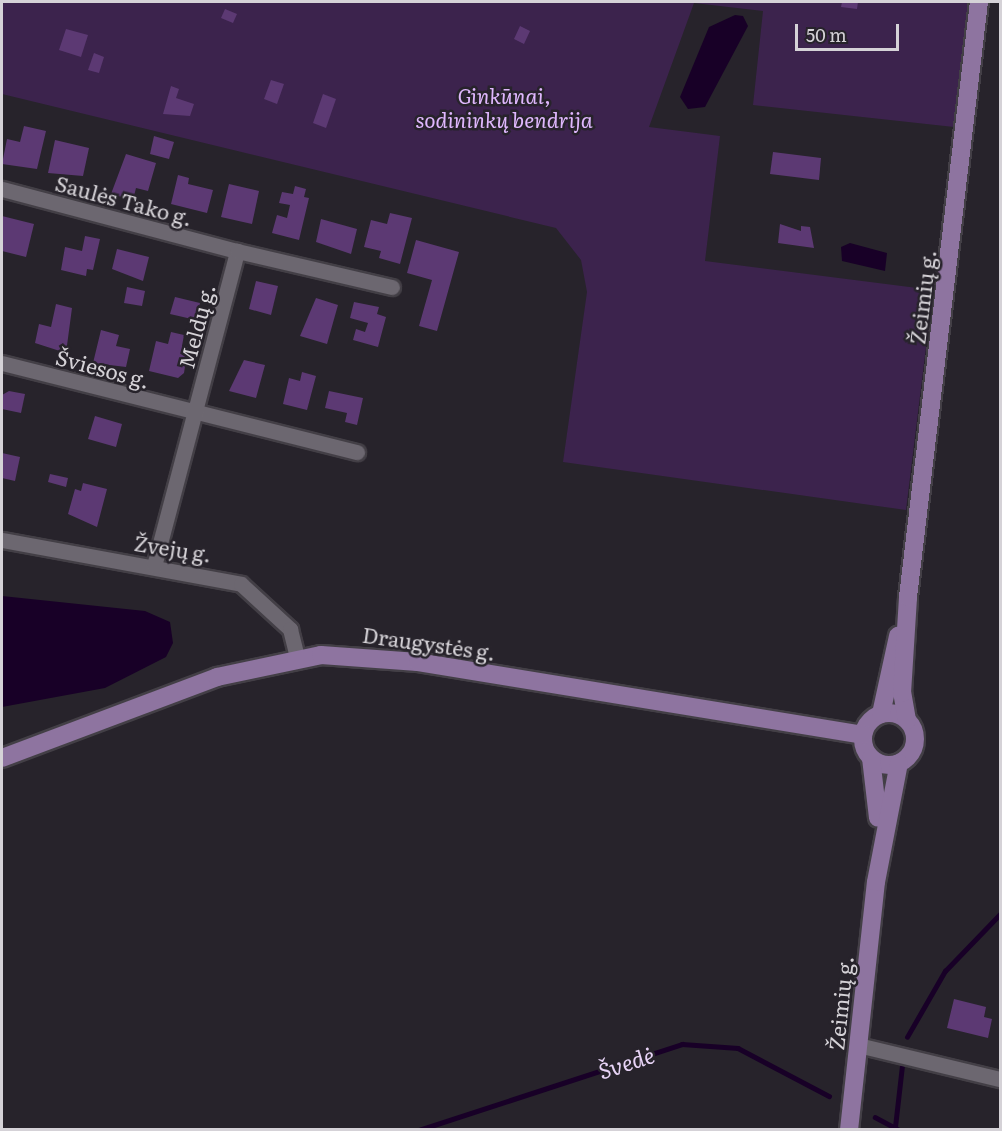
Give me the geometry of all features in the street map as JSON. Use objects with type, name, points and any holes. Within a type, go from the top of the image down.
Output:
[{"type":"main road","name":"Žeimių g.","points":[[907,720],[902,693],[908,597],[979,2]]},
{"type":"main road","name":"Žeimių g.","points":[[881,714],[908,597]]},
{"type":"main road","name":"Draugystės g.","points":[[2,758],[217,677],[297,658],[353,655],[418,662],[863,735]]},
{"type":"main road","points":[[881,714],[907,720],[914,743],[899,762],[884,764],[871,758],[863,735],[869,721],[881,714]]},
{"type":"main road","name":"Žeimių g.","points":[[871,758],[878,794],[876,882]]},
{"type":"main road","name":"Žeimių g.","points":[[849,1130],[876,882],[899,762]]},
{"type":"street","name":"Saulės Tako g.","points":[[2,189],[237,251]]},
{"type":"street","points":[[237,251],[392,286]]},
{"type":"street","name":"Meldų g.","points":[[154,566],[237,251]]},
{"type":"street","name":"Šviesos g.","points":[[2,363],[194,414],[357,452]]},
{"type":"street","name":"Žvejų g.","points":[[2,540],[217,576],[255,593],[290,629],[297,658]]},
{"type":"street","points":[[858,1045],[1000,1078]]},
{"type":"green space","name":"Ginkūnai, sodininkų bendrija","points":[[2,2],[969,2],[954,127],[753,105],[763,11],[694,3],[649,127],[720,136],[705,261],[933,290],[906,510],[563,462],[587,292],[581,260],[556,228],[2,94]]},
{"type":"shaded area","points":[[735,15],[743,16],[748,26],[705,107],[688,109],[680,97],[709,27]]},
{"type":"shaded area","points":[[850,243],[887,253],[885,271],[842,261],[841,247]]},
{"type":"shaded area","points":[[2,596],[145,611],[170,622],[173,643],[166,657],[105,688],[2,707]]},
{"type":"building","points":[[842,2],[858,2],[857,9],[841,7]]},
{"type":"building","points":[[225,9],[237,14],[233,23],[221,18]]},
{"type":"building","points":[[520,26],[530,31],[524,44],[514,39]]},
{"type":"building","points":[[66,29],[88,35],[81,57],[59,50]]},
{"type":"building","points":[[94,53],[104,57],[99,73],[88,70]]},
{"type":"building","points":[[271,80],[284,84],[277,104],[264,99]]},
{"type":"building","points":[[171,86],[179,89],[176,98],[194,104],[190,116],[163,114]]},
{"type":"building","points":[[323,94],[336,99],[326,128],[313,123]]},
{"type":"building","points":[[24,126],[46,131],[37,169],[2,164],[7,139],[20,142]]},
{"type":"building","points":[[154,136],[174,142],[169,159],[150,154]]},
{"type":"building","points":[[55,140],[89,148],[83,176],[48,173]]},
{"type":"building","points":[[773,152],[821,158],[819,180],[770,174]]},
{"type":"building","points":[[126,154],[156,163],[148,191],[136,188],[133,200],[111,194]]},
{"type":"building","points":[[178,175],[189,178],[188,184],[213,190],[207,213],[171,204]]},
{"type":"building","points":[[229,184],[259,191],[252,224],[221,217]]},
{"type":"building","points":[[295,186],[306,189],[304,197],[309,198],[299,240],[272,233],[277,215],[287,218],[290,205],[279,203],[282,192],[293,194]]},
{"type":"building","points":[[390,213],[412,218],[400,264],[379,258],[381,251],[364,247],[371,220],[387,224]]},
{"type":"building","points":[[2,216],[34,224],[26,257],[2,251]]},
{"type":"building","points":[[321,219],[357,229],[351,254],[316,242]]},
{"type":"building","points":[[780,224],[801,231],[801,226],[810,227],[814,248],[778,243]]},
{"type":"building","points":[[85,236],[100,239],[93,270],[87,269],[86,276],[61,270],[65,247],[82,251]]},
{"type":"building","points":[[416,240],[459,252],[437,331],[419,326],[432,280],[407,273]]},
{"type":"building","points":[[117,249],[149,257],[143,281],[112,269]]},
{"type":"building","points":[[256,281],[278,286],[271,315],[249,309]]},
{"type":"building","points":[[127,287],[145,291],[142,306],[124,303]]},
{"type":"building","points":[[175,297],[200,303],[196,320],[170,314]]},
{"type":"building","points":[[316,298],[338,305],[327,344],[300,336]]},
{"type":"building","points":[[354,302],[379,307],[377,314],[386,317],[378,347],[353,340],[356,329],[365,332],[368,323],[350,318]]},
{"type":"building","points":[[56,304],[72,308],[66,353],[35,343],[39,324],[51,327]]},
{"type":"building","points":[[101,330],[119,335],[116,346],[130,349],[126,367],[93,363]]},
{"type":"building","points":[[171,332],[184,335],[182,346],[188,347],[184,373],[178,378],[149,371],[156,341],[168,344]]},
{"type":"building","points":[[244,360],[265,365],[256,398],[229,391]]},
{"type":"building","points":[[302,372],[316,376],[307,410],[283,404],[289,378],[300,381]]},
{"type":"building","points":[[9,391],[25,394],[21,413],[2,409],[2,395]]},
{"type":"building","points":[[329,391],[363,398],[357,425],[345,422],[347,413],[325,408]]},
{"type":"building","points":[[95,416],[122,424],[116,447],[88,439]]},
{"type":"building","points":[[2,453],[20,457],[15,481],[2,478]]},
{"type":"building","points":[[50,474],[68,478],[66,487],[48,482]]},
{"type":"building","points":[[83,483],[107,489],[97,527],[68,514],[75,489],[81,491]]},
{"type":"building","points":[[954,999],[986,1007],[984,1017],[992,1019],[988,1038],[947,1028]]},
{"type":"waterway","points":[[907,1037],[945,971],[1000,914]]},
{"type":"waterway","name":"Švedė","points":[[419,1130],[682,1044],[738,1048],[829,1096]]},
{"type":"waterway","points":[[895,1127],[902,1066]]},
{"type":"waterway","name":"Švedė","points":[[875,1117],[899,1130]]}]
